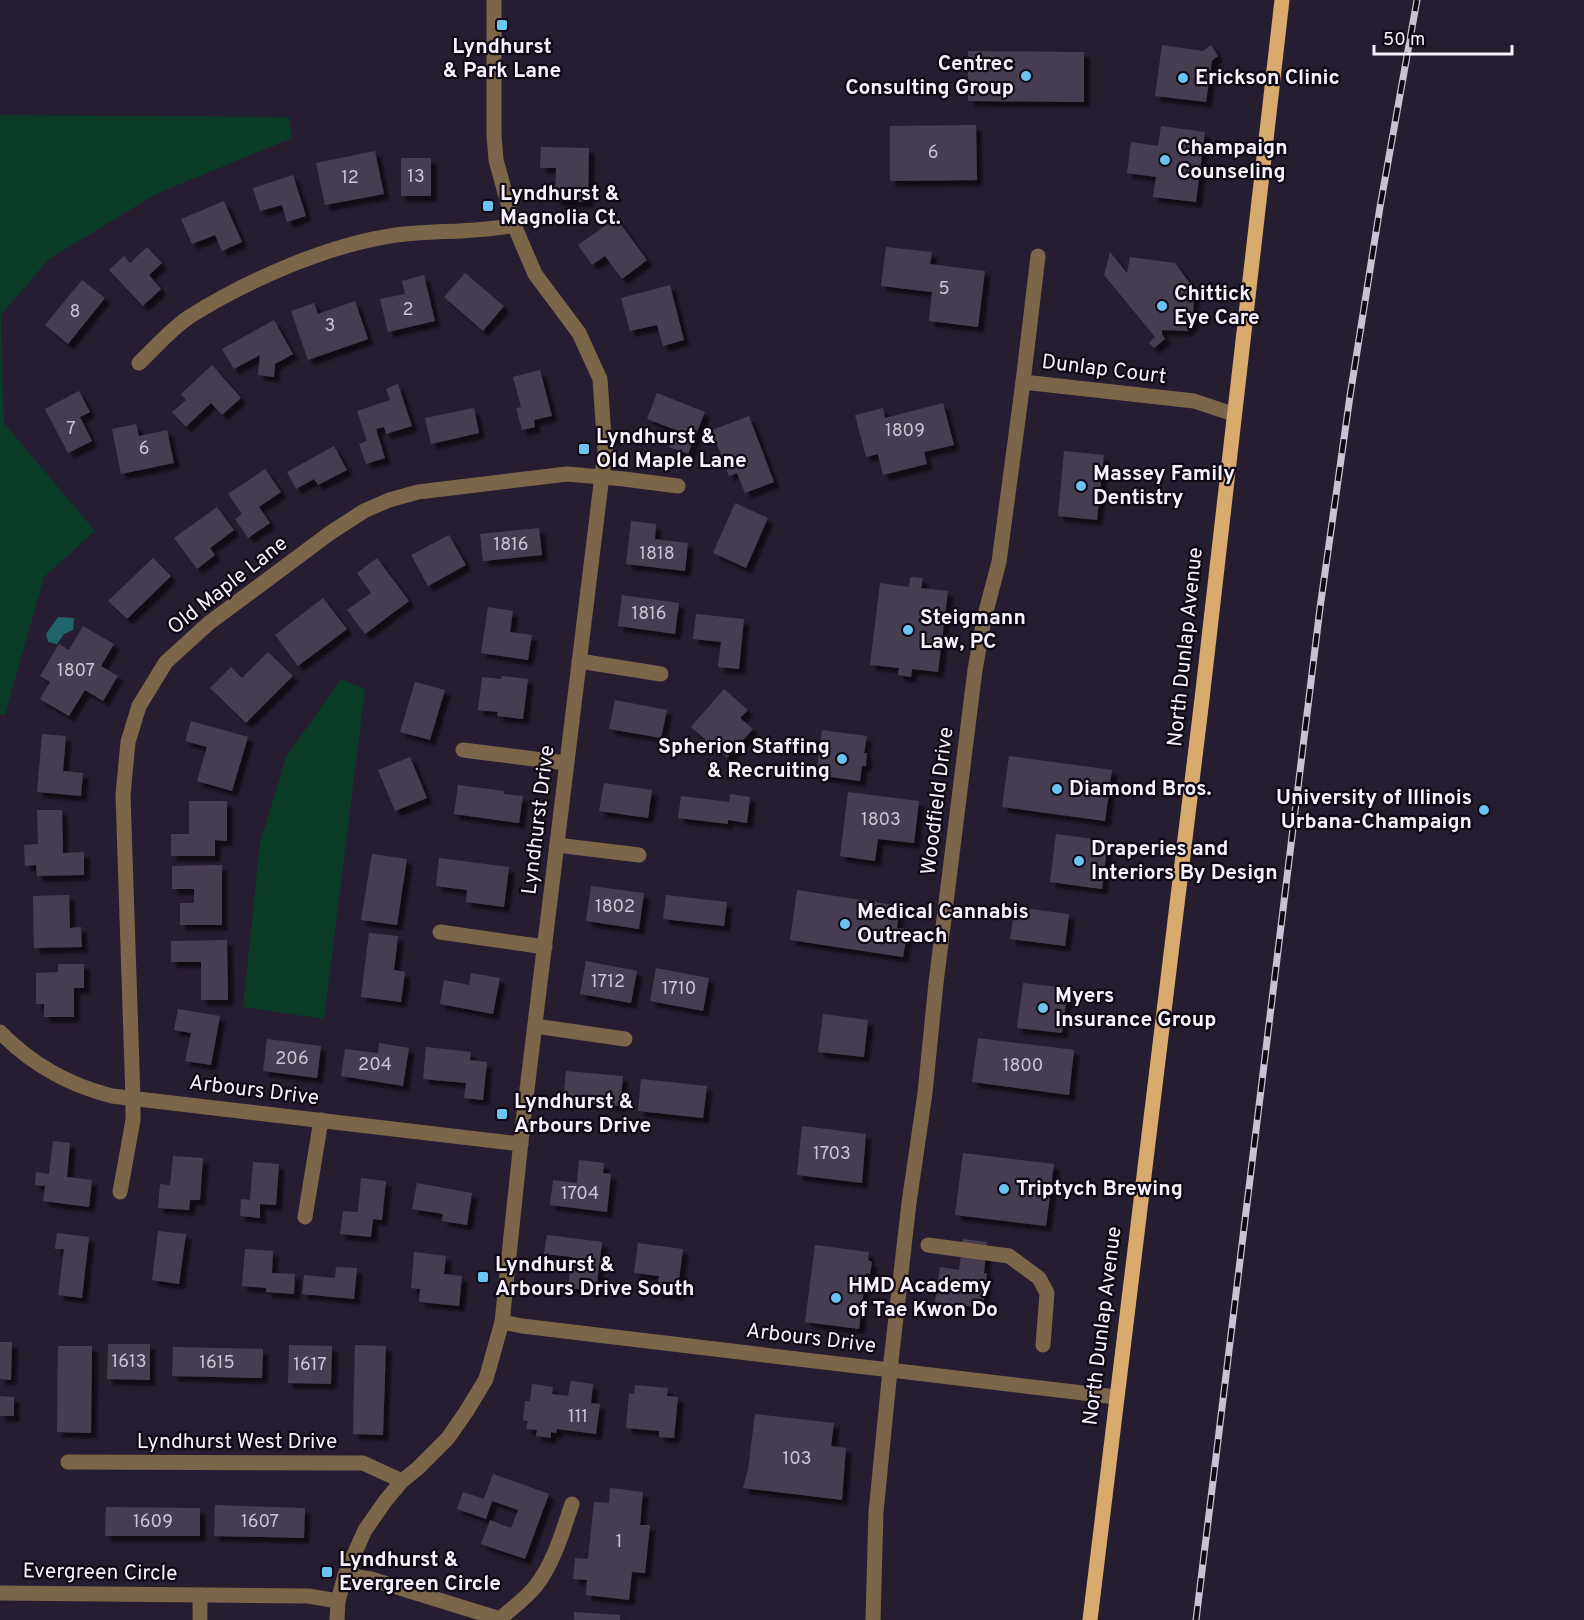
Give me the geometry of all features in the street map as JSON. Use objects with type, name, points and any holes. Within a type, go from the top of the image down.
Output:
[{"type":"main road","name":"North Dunlap Avenue","points":[[1090,1620],[1200,710],[1282,0]]},
{"type":"street","name":"Lyndhurst Drive","points":[[337,1620],[338,1601],[345,1575],[365,1530],[402,1481],[448,1437],[466,1412],[486,1379],[502,1322],[566,763],[602,477],[605,444],[600,380],[579,333],[535,274],[514,225],[496,160],[494,0]]},
{"type":"street","points":[[138,363],[187,318],[272,273],[311,257],[354,244],[394,236],[438,231],[494,229],[514,225]]},
{"type":"street","name":"Dunlap Court","points":[[1038,256],[1023,382],[1194,402],[1233,414]]},
{"type":"street","name":"Woodfield Drive","points":[[873,1620],[876,1512],[909,1203],[926,1093],[936,982],[975,670],[984,619],[999,562],[1023,382]]},
{"type":"street","name":"Old Maple Lane","points":[[120,1192],[133,1120],[123,795],[128,742],[139,706],[166,662],[209,623],[330,533],[364,511],[389,500],[438,489],[567,474],[678,486]]},
{"type":"street","points":[[579,661],[661,674]]},
{"type":"street","points":[[463,750],[566,763]]},
{"type":"street","points":[[557,844],[639,855]]},
{"type":"street","points":[[440,933],[545,947]]},
{"type":"street","points":[[535,1026],[625,1039]]},
{"type":"street","name":"Arbours Drive","points":[[0,1032],[15,1047],[66,1081],[112,1096],[521,1144]]},
{"type":"street","points":[[305,1217],[321,1120]]},
{"type":"street","points":[[928,1245],[1010,1256],[1039,1278],[1047,1293],[1043,1345]]},
{"type":"street","name":"Arbours Drive","points":[[502,1322],[1116,1397]]},
{"type":"street","name":"Lyndhurst West Drive","points":[[68,1462],[363,1463],[402,1481]]},
{"type":"street","points":[[345,1575],[371,1579],[500,1619],[534,1589],[544,1574],[558,1546],[572,1504]]},
{"type":"street","name":"Evergreen Circle","points":[[0,1593],[308,1596],[338,1601]]},
{"type":"street","name":"Evergreen Circle","points":[[200,1595],[200,1620]]},
{"type":"shaded area","points":[[0,115],[289,117],[292,138],[154,195],[48,260],[1,315],[4,423],[95,531],[44,577],[5,715],[0,714]]},
{"type":"shaded area","points":[[58,617],[74,618],[73,630],[64,634],[57,644],[48,642],[46,634]]},
{"type":"shaded area","points":[[341,679],[365,689],[324,1019],[243,1007],[260,843],[286,757]]},
{"type":"building","name":"Erickson Clinic","points":[[1162,45],[1203,51],[1211,45],[1218,56],[1212,61],[1206,102],[1155,96]]},
{"type":"building","name":"Centrec Consulting Group","points":[[968,51],[1084,52],[1084,102],[968,101]]},
{"type":"building","points":[[976,125],[977,180],[890,181],[890,126]]},
{"type":"building","name":"Champaign Counseling","points":[[1161,126],[1205,132],[1196,202],[1153,197],[1156,177],[1127,173],[1131,142],[1158,146]]},
{"type":"building","points":[[541,147],[589,148],[588,202],[555,201],[556,168],[540,168]]},
{"type":"building","points":[[375,151],[384,194],[325,205],[316,163]]},
{"type":"building","points":[[401,158],[431,158],[431,196],[401,196]]},
{"type":"building","points":[[293,175],[306,216],[287,222],[282,205],[260,211],[253,188]]},
{"type":"building","points":[[224,201],[242,242],[222,251],[215,235],[192,244],[181,219]]},
{"type":"building","points":[[616,218],[647,260],[622,279],[605,256],[592,265],[578,245]]},
{"type":"building","points":[[147,247],[162,263],[149,275],[161,289],[143,306],[109,270],[124,256],[130,263]]},
{"type":"building","points":[[886,247],[932,252],[930,264],[985,271],[978,327],[929,321],[932,292],[881,286]]},
{"type":"building","name":"Chittick Eye Care","points":[[1110,252],[1127,273],[1130,257],[1175,263],[1194,289],[1193,324],[1188,331],[1162,330],[1165,339],[1154,348],[1149,343],[1155,337],[1104,275]]},
{"type":"building","points":[[465,273],[504,306],[483,331],[444,297]]},
{"type":"building","points":[[424,275],[435,321],[388,332],[380,299],[405,294],[402,281]]},
{"type":"building","points":[[82,280],[105,298],[68,344],[45,325]]},
{"type":"building","points":[[670,285],[684,340],[663,346],[657,325],[630,331],[621,298]]},
{"type":"building","points":[[355,301],[368,339],[308,360],[291,311],[314,303],[318,314]]},
{"type":"building","points":[[274,320],[293,354],[275,364],[274,377],[258,375],[260,355],[234,369],[222,349]]},
{"type":"building","points":[[212,365],[241,398],[222,415],[211,403],[186,427],[172,412],[186,400],[181,394]]},
{"type":"building","points":[[540,370],[552,416],[534,420],[535,427],[522,430],[516,408],[521,407],[513,377]]},
{"type":"building","points":[[398,384],[412,426],[386,434],[384,427],[376,429],[385,458],[366,464],[359,444],[367,441],[357,411],[390,400],[386,389]]},
{"type":"building","points":[[79,391],[90,412],[80,417],[92,441],[68,453],[45,409]]},
{"type":"building","points":[[657,393],[705,412],[688,454],[669,447],[676,430],[647,419]]},
{"type":"building","points":[[943,403],[954,445],[924,452],[927,464],[883,475],[878,454],[866,457],[855,415],[883,408],[885,418]]},
{"type":"building","points":[[474,408],[479,433],[431,444],[425,418]]},
{"type":"building","points":[[749,416],[774,482],[745,493],[737,473],[729,476],[712,430]]},
{"type":"building","points":[[136,424],[139,436],[167,430],[174,463],[121,474],[112,429]]},
{"type":"building","points":[[334,446],[347,470],[318,485],[314,479],[296,489],[287,472]]},
{"type":"building","name":"Massey Family Dentistry","points":[[1064,451],[1104,455],[1097,520],[1058,516]]},
{"type":"building","points":[[265,469],[281,492],[259,507],[270,523],[248,538],[235,519],[242,514],[228,494]]},
{"type":"building","points":[[735,503],[768,518],[746,568],[713,553]]},
{"type":"building","points":[[217,507],[234,530],[210,548],[215,555],[197,569],[174,538]]},
{"type":"building","points":[[631,521],[656,524],[655,539],[688,543],[685,571],[626,564]]},
{"type":"building","points":[[539,528],[542,555],[483,561],[480,534]]},
{"type":"building","points":[[449,535],[466,565],[428,586],[411,555]]},
{"type":"building","points":[[153,558],[171,576],[127,619],[108,601]]},
{"type":"building","points":[[377,558],[409,601],[365,634],[347,610],[371,593],[357,573]]},
{"type":"building","points":[[910,577],[923,578],[921,588],[948,591],[938,672],[912,669],[911,677],[898,675],[899,668],[870,665],[880,583],[909,587]]},
{"type":"building","points":[[622,595],[679,603],[675,634],[618,626]]},
{"type":"building","points":[[323,598],[347,629],[298,666],[275,635]]},
{"type":"building","points":[[488,607],[513,611],[510,632],[532,635],[528,660],[481,653]]},
{"type":"building","points":[[696,614],[744,619],[739,669],[718,667],[721,642],[693,639]]},
{"type":"building","points":[[83,626],[114,644],[101,666],[118,676],[103,701],[85,690],[69,716],[40,699],[50,682],[40,676],[59,644],[69,650]]},
{"type":"building","points":[[268,652],[293,676],[246,723],[210,688],[231,667],[242,678]]},
{"type":"building","points":[[502,676],[528,679],[523,719],[497,716],[498,712],[478,710],[482,677],[501,679]]},
{"type":"building","points":[[415,682],[445,690],[430,740],[400,732]]},
{"type":"building","points":[[724,689],[748,710],[740,718],[753,729],[727,758],[691,727]]},
{"type":"building","points":[[615,700],[667,710],[661,738],[609,729]]},
{"type":"building","points":[[191,721],[248,737],[232,791],[197,781],[207,747],[185,741]]},
{"type":"building","name":"Spherion Staffing & Recruiting","points":[[822,730],[867,736],[864,753],[867,753],[866,766],[862,766],[860,781],[816,775]]},
{"type":"building","points":[[42,734],[66,736],[63,771],[83,773],[81,796],[37,792]]},
{"type":"building","name":"Diamond Bros.","points":[[1009,756],[1112,770],[1105,821],[1002,807]]},
{"type":"building","points":[[410,757],[427,798],[395,811],[378,770]]},
{"type":"building","points":[[604,783],[652,790],[648,818],[599,811]]},
{"type":"building","points":[[458,785],[523,796],[519,823],[454,814]]},
{"type":"building","points":[[848,792],[919,801],[914,843],[878,839],[875,861],[840,856]]},
{"type":"building","points":[[730,794],[750,797],[747,823],[728,820],[728,824],[678,818],[681,796],[729,802]]},
{"type":"building","points":[[189,801],[227,801],[227,841],[215,840],[215,856],[171,856],[171,834],[189,834]]},
{"type":"building","points":[[37,810],[62,810],[63,853],[84,852],[84,875],[37,876],[36,865],[25,866],[24,845],[38,844]]},
{"type":"building","name":"Draperies and Interiors By Design","points":[[1056,834],[1108,841],[1102,889],[1050,882]]},
{"type":"building","points":[[372,854],[407,859],[397,925],[361,920]]},
{"type":"building","points":[[439,858],[509,867],[504,907],[466,902],[467,890],[436,886]]},
{"type":"building","points":[[222,865],[222,925],[180,925],[180,903],[194,903],[194,889],[172,889],[172,866]]},
{"type":"building","points":[[591,886],[644,893],[639,929],[586,921]]},
{"type":"building","points":[[797,890],[900,906],[897,928],[908,929],[903,957],[790,940]]},
{"type":"building","points":[[69,895],[70,928],[81,927],[82,947],[34,948],[33,896]]},
{"type":"building","points":[[666,895],[727,902],[724,926],[663,919]]},
{"type":"building","points":[[1015,907],[1069,914],[1065,946],[1010,939]]},
{"type":"building","points":[[369,933],[398,936],[394,970],[405,972],[401,1002],[361,997]]},
{"type":"building","points":[[227,940],[228,1000],[201,1000],[201,962],[171,962],[171,941]]},
{"type":"building","points":[[586,961],[637,971],[631,1003],[580,994]]},
{"type":"building","points":[[58,964],[84,964],[84,988],[74,988],[74,1017],[44,1017],[44,1004],[36,1004],[36,973],[58,972]]},
{"type":"building","points":[[656,968],[709,978],[703,1011],[650,1001]]},
{"type":"building","points":[[471,973],[500,978],[493,1014],[440,1004],[444,980],[469,985]]},
{"type":"building","name":"Myers Insurance Group","points":[[1023,983],[1068,988],[1062,1033],[1017,1028]]},
{"type":"building","points":[[178,1009],[220,1016],[211,1065],[185,1061],[191,1033],[174,1030]]},
{"type":"building","points":[[823,1014],[868,1020],[864,1057],[818,1052]]},
{"type":"building","points":[[978,1038],[1074,1050],[1069,1095],[972,1082]]},
{"type":"building","points":[[267,1039],[321,1046],[317,1078],[263,1071]]},
{"type":"building","points":[[379,1043],[409,1048],[403,1086],[341,1076],[345,1049],[378,1053]]},
{"type":"building","points":[[426,1047],[471,1052],[470,1060],[487,1062],[483,1100],[464,1098],[466,1083],[423,1079]]},
{"type":"building","points":[[566,1071],[623,1076],[620,1106],[563,1101]]},
{"type":"building","points":[[641,1079],[707,1086],[703,1118],[638,1111]]},
{"type":"building","points":[[802,1126],[866,1134],[862,1183],[797,1175]]},
{"type":"building","points":[[53,1141],[70,1143],[67,1177],[92,1180],[89,1207],[43,1201],[45,1186],[35,1185],[36,1172],[49,1174]]},
{"type":"building","name":"Triptych Brewing","points":[[963,1153],[1054,1164],[1046,1226],[955,1215]]},
{"type":"building","points":[[173,1156],[203,1158],[200,1200],[190,1200],[189,1210],[158,1208],[160,1184],[170,1185]]},
{"type":"building","points":[[579,1160],[604,1163],[603,1173],[611,1174],[607,1212],[550,1205],[553,1180],[577,1183]]},
{"type":"building","points":[[253,1162],[279,1164],[276,1205],[260,1204],[260,1218],[240,1216],[241,1199],[250,1200]]},
{"type":"building","points":[[361,1178],[386,1181],[382,1220],[373,1219],[371,1237],[340,1234],[343,1211],[358,1212]]},
{"type":"building","points":[[417,1183],[472,1193],[467,1225],[442,1221],[443,1214],[412,1209]]},
{"type":"building","points":[[158,1231],[186,1234],[179,1284],[152,1280]]},
{"type":"building","points":[[57,1233],[89,1237],[82,1298],[58,1295],[64,1249],[55,1249]]},
{"type":"building","points":[[547,1235],[602,1242],[596,1291],[568,1288],[572,1257],[544,1254]]},
{"type":"building","points":[[963,1239],[987,1242],[984,1273],[987,1273],[983,1308],[935,1302],[940,1267],[959,1270]]},
{"type":"building","points":[[638,1243],[683,1249],[677,1295],[657,1292],[659,1276],[634,1273]]},
{"type":"building","name":"HMD Academy of Tae Kwon Do","points":[[815,1245],[869,1252],[868,1260],[872,1262],[870,1274],[866,1273],[859,1329],[805,1322]]},
{"type":"building","points":[[245,1249],[273,1251],[272,1273],[295,1274],[294,1294],[266,1292],[266,1288],[242,1286]]},
{"type":"building","points":[[414,1252],[446,1256],[444,1274],[462,1276],[459,1306],[419,1302],[420,1289],[411,1288]]},
{"type":"building","points":[[336,1267],[357,1268],[354,1299],[302,1294],[304,1275],[335,1278]]},
{"type":"building","points":[[0,1342],[12,1342],[11,1380],[0,1379]]},
{"type":"building","points":[[108,1344],[150,1344],[150,1380],[107,1379]]},
{"type":"building","points":[[289,1345],[332,1346],[331,1384],[288,1383]]},
{"type":"building","points":[[355,1345],[386,1346],[383,1435],[353,1434]]},
{"type":"building","points":[[58,1346],[92,1346],[91,1433],[57,1432]]},
{"type":"building","points":[[173,1347],[263,1349],[262,1378],[172,1376]]},
{"type":"building","points":[[571,1381],[593,1384],[591,1403],[600,1404],[596,1434],[557,1429],[556,1433],[551,1432],[551,1438],[536,1436],[537,1430],[526,1429],[528,1421],[523,1420],[525,1401],[530,1401],[532,1384],[553,1387],[552,1394],[568,1396]]},
{"type":"building","points":[[635,1385],[668,1388],[667,1396],[678,1397],[674,1438],[659,1437],[659,1431],[626,1428],[629,1393],[634,1394]]},
{"type":"building","points":[[0,1396],[14,1397],[14,1416],[0,1416]]},
{"type":"building","points":[[755,1414],[834,1423],[831,1446],[846,1448],[842,1500],[743,1488],[748,1470]]},
{"type":"building","points":[[493,1474],[549,1494],[525,1559],[481,1544],[490,1520],[511,1528],[518,1510],[492,1501],[486,1519],[457,1509],[463,1492],[484,1499]]},
{"type":"building","points":[[610,1488],[643,1492],[640,1525],[650,1525],[645,1573],[632,1572],[629,1600],[586,1595],[587,1580],[573,1579],[575,1558],[588,1559],[594,1502],[609,1503]]},
{"type":"building","points":[[215,1505],[305,1508],[304,1538],[214,1536]]},
{"type":"building","points":[[106,1507],[200,1508],[200,1536],[105,1536]]},
{"type":"building","points":[[574,1612],[620,1615],[620,1620],[574,1620]]},
{"type":"railway","points":[[1196,1620],[1320,608],[1380,207],[1417,0]]},
{"type":"place","name":"Lyndhurst & Park Lane","points":[[502,25]]},
{"type":"place","name":"Centrec Consulting Group","points":[[1026,76]]},
{"type":"place","name":"Erickson Clinic","points":[[1183,78]]},
{"type":"place","name":"Champaign Counseling","points":[[1165,160]]},
{"type":"place","name":"Lyndhurst & Magnolia Ct.","points":[[488,206]]},
{"type":"place","name":"Chittick Eye Care","points":[[1162,306]]},
{"type":"place","name":"Lyndhurst & Old Maple Lane","points":[[584,449]]},
{"type":"place","name":"Massey Family Dentistry","points":[[1081,486]]},
{"type":"place","name":"Steigmann Law, PC","points":[[908,630]]},
{"type":"place","name":"Spherion Staffing & Recruiting","points":[[842,759]]},
{"type":"place","name":"Diamond Bros.","points":[[1057,789]]},
{"type":"place","name":"University of Illinois Urbana-Champaign","points":[[1484,810]]},
{"type":"place","name":"Draperies and Interiors By Design","points":[[1079,861]]},
{"type":"place","name":"Medical Cannabis Outreach","points":[[845,924]]},
{"type":"place","name":"Myers Insurance Group","points":[[1043,1008]]},
{"type":"place","name":"Lyndhurst & Arbours Drive","points":[[502,1114]]},
{"type":"place","name":"Triptych Brewing","points":[[1004,1189]]},
{"type":"place","name":"Lyndhurst & Arbours Drive South","points":[[483,1277]]},
{"type":"place","name":"HMD Academy of Tae Kwon Do","points":[[836,1298]]},
{"type":"place","name":"Lyndhurst & Evergreen Circle","points":[[327,1572]]}]
